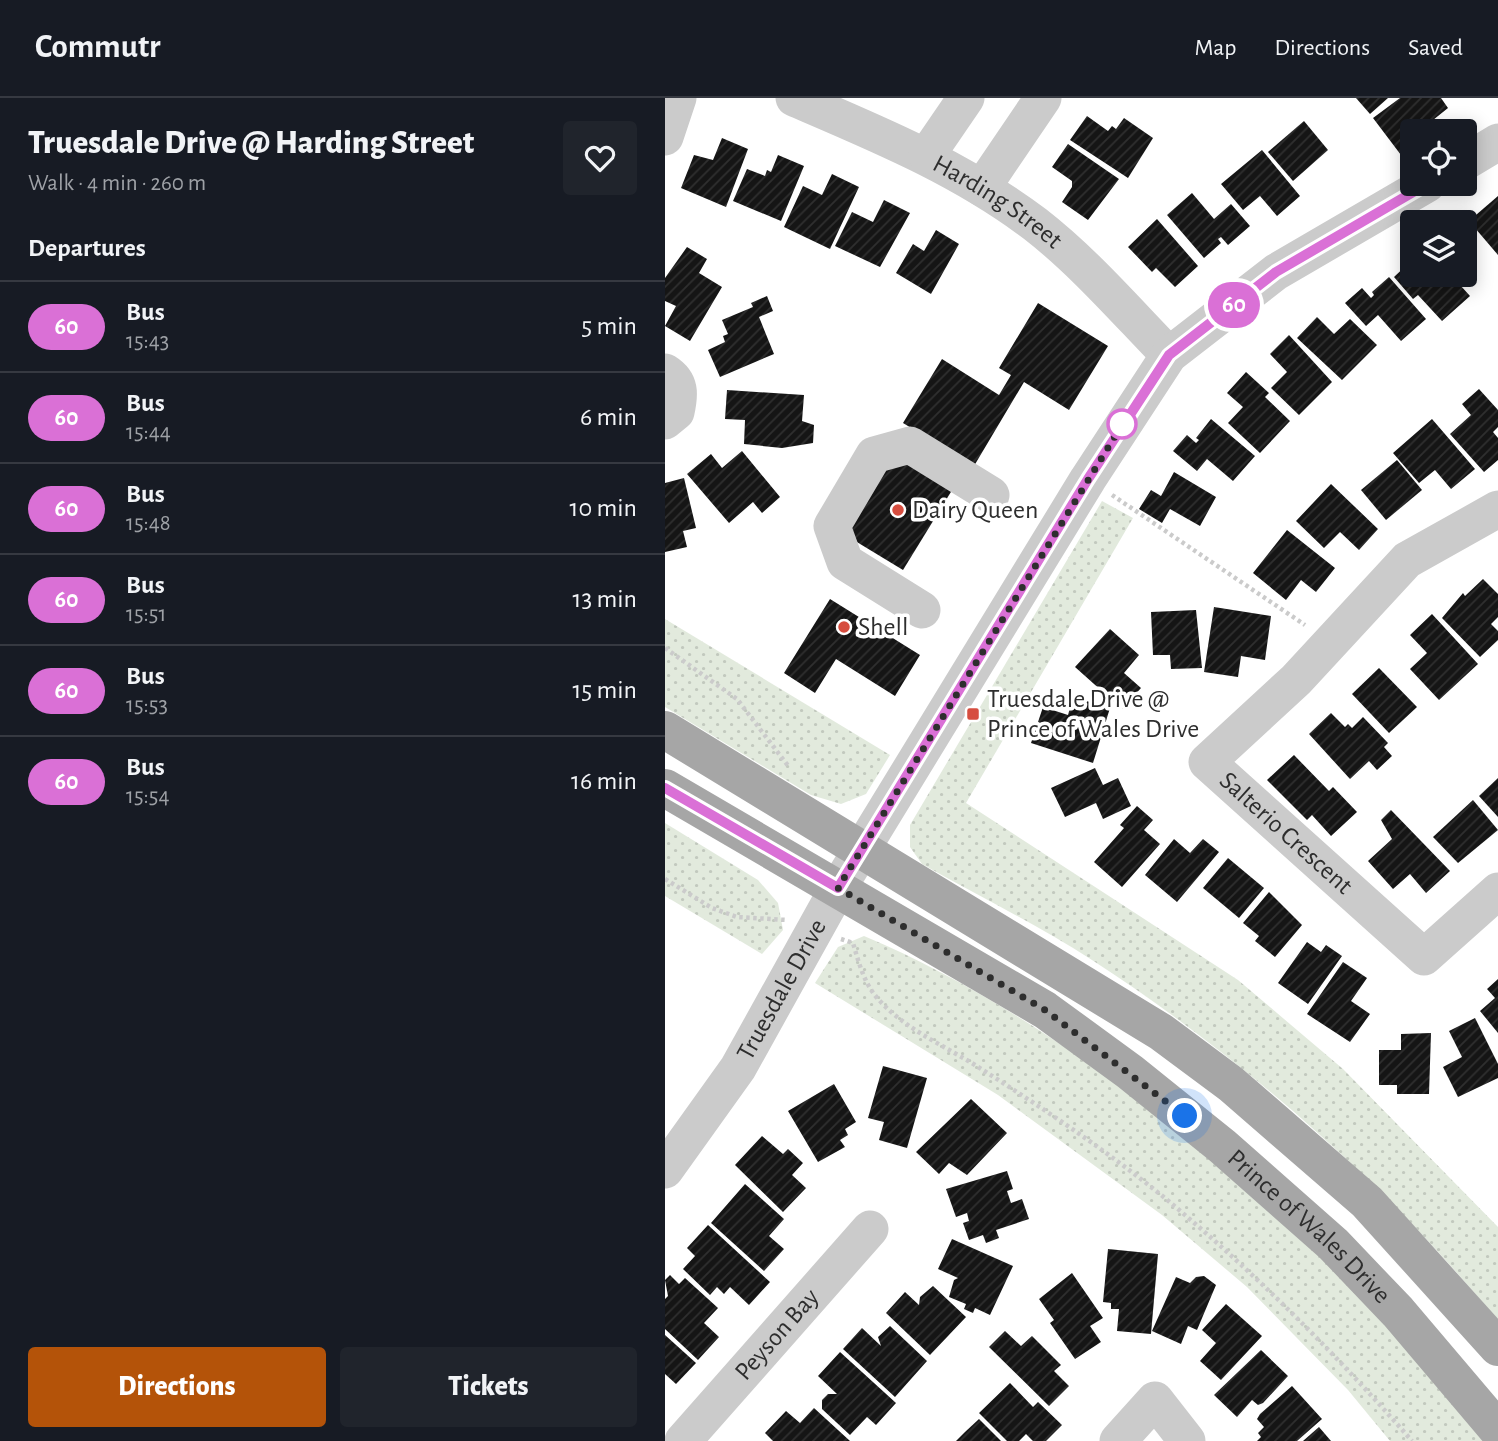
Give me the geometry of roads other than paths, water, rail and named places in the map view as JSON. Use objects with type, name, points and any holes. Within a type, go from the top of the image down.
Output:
[{"type":"main road","name":"Prince of Wales Drive","points":[[665,730],[1161,1032],[1231,1084],[1367,1202],[1498,1347]]},
{"type":"main road","name":"Prince of Wales Drive","points":[[665,788],[1045,1010],[1222,1146],[1333,1244],[1398,1312],[1498,1430]]},
{"type":"street","points":[[665,138],[678,98]]},
{"type":"street","name":"Harding Street","points":[[794,98],[927,156],[982,188],[1035,225],[1072,256],[1169,355]]},
{"type":"street","points":[[927,156],[966,98]]},
{"type":"street","points":[[982,188],[1043,98]]},
{"type":"street","points":[[1477,155],[1498,142]]},
{"type":"street","name":"Truesdale Drive","points":[[665,1170],[738,1068],[838,888],[1088,479],[1169,355],[1276,272],[1406,196]]},
{"type":"street","points":[[665,372],[674,377],[680,392],[676,412],[665,421]]},
{"type":"street","points":[[922,610],[845,562],[832,526],[874,455],[909,445],[991,495]]},
{"type":"street","name":"Salterio Crescent","points":[[1498,509],[1407,560],[1296,680],[1207,761],[1424,957],[1498,891]]},
{"type":"street","name":"Peyson Bay","points":[[683,1441],[870,1229]]},
{"type":"street","points":[[1118,1441],[1155,1401],[1187,1441]]},
{"type":"place","name":"Dairy Queen","points":[[898,510]]},
{"type":"place","name":"Shell","points":[[844,627]]},
{"type":"place","name":"Truesdale Drive @ Prince of Wales Drive","points":[[973,714]]}]
